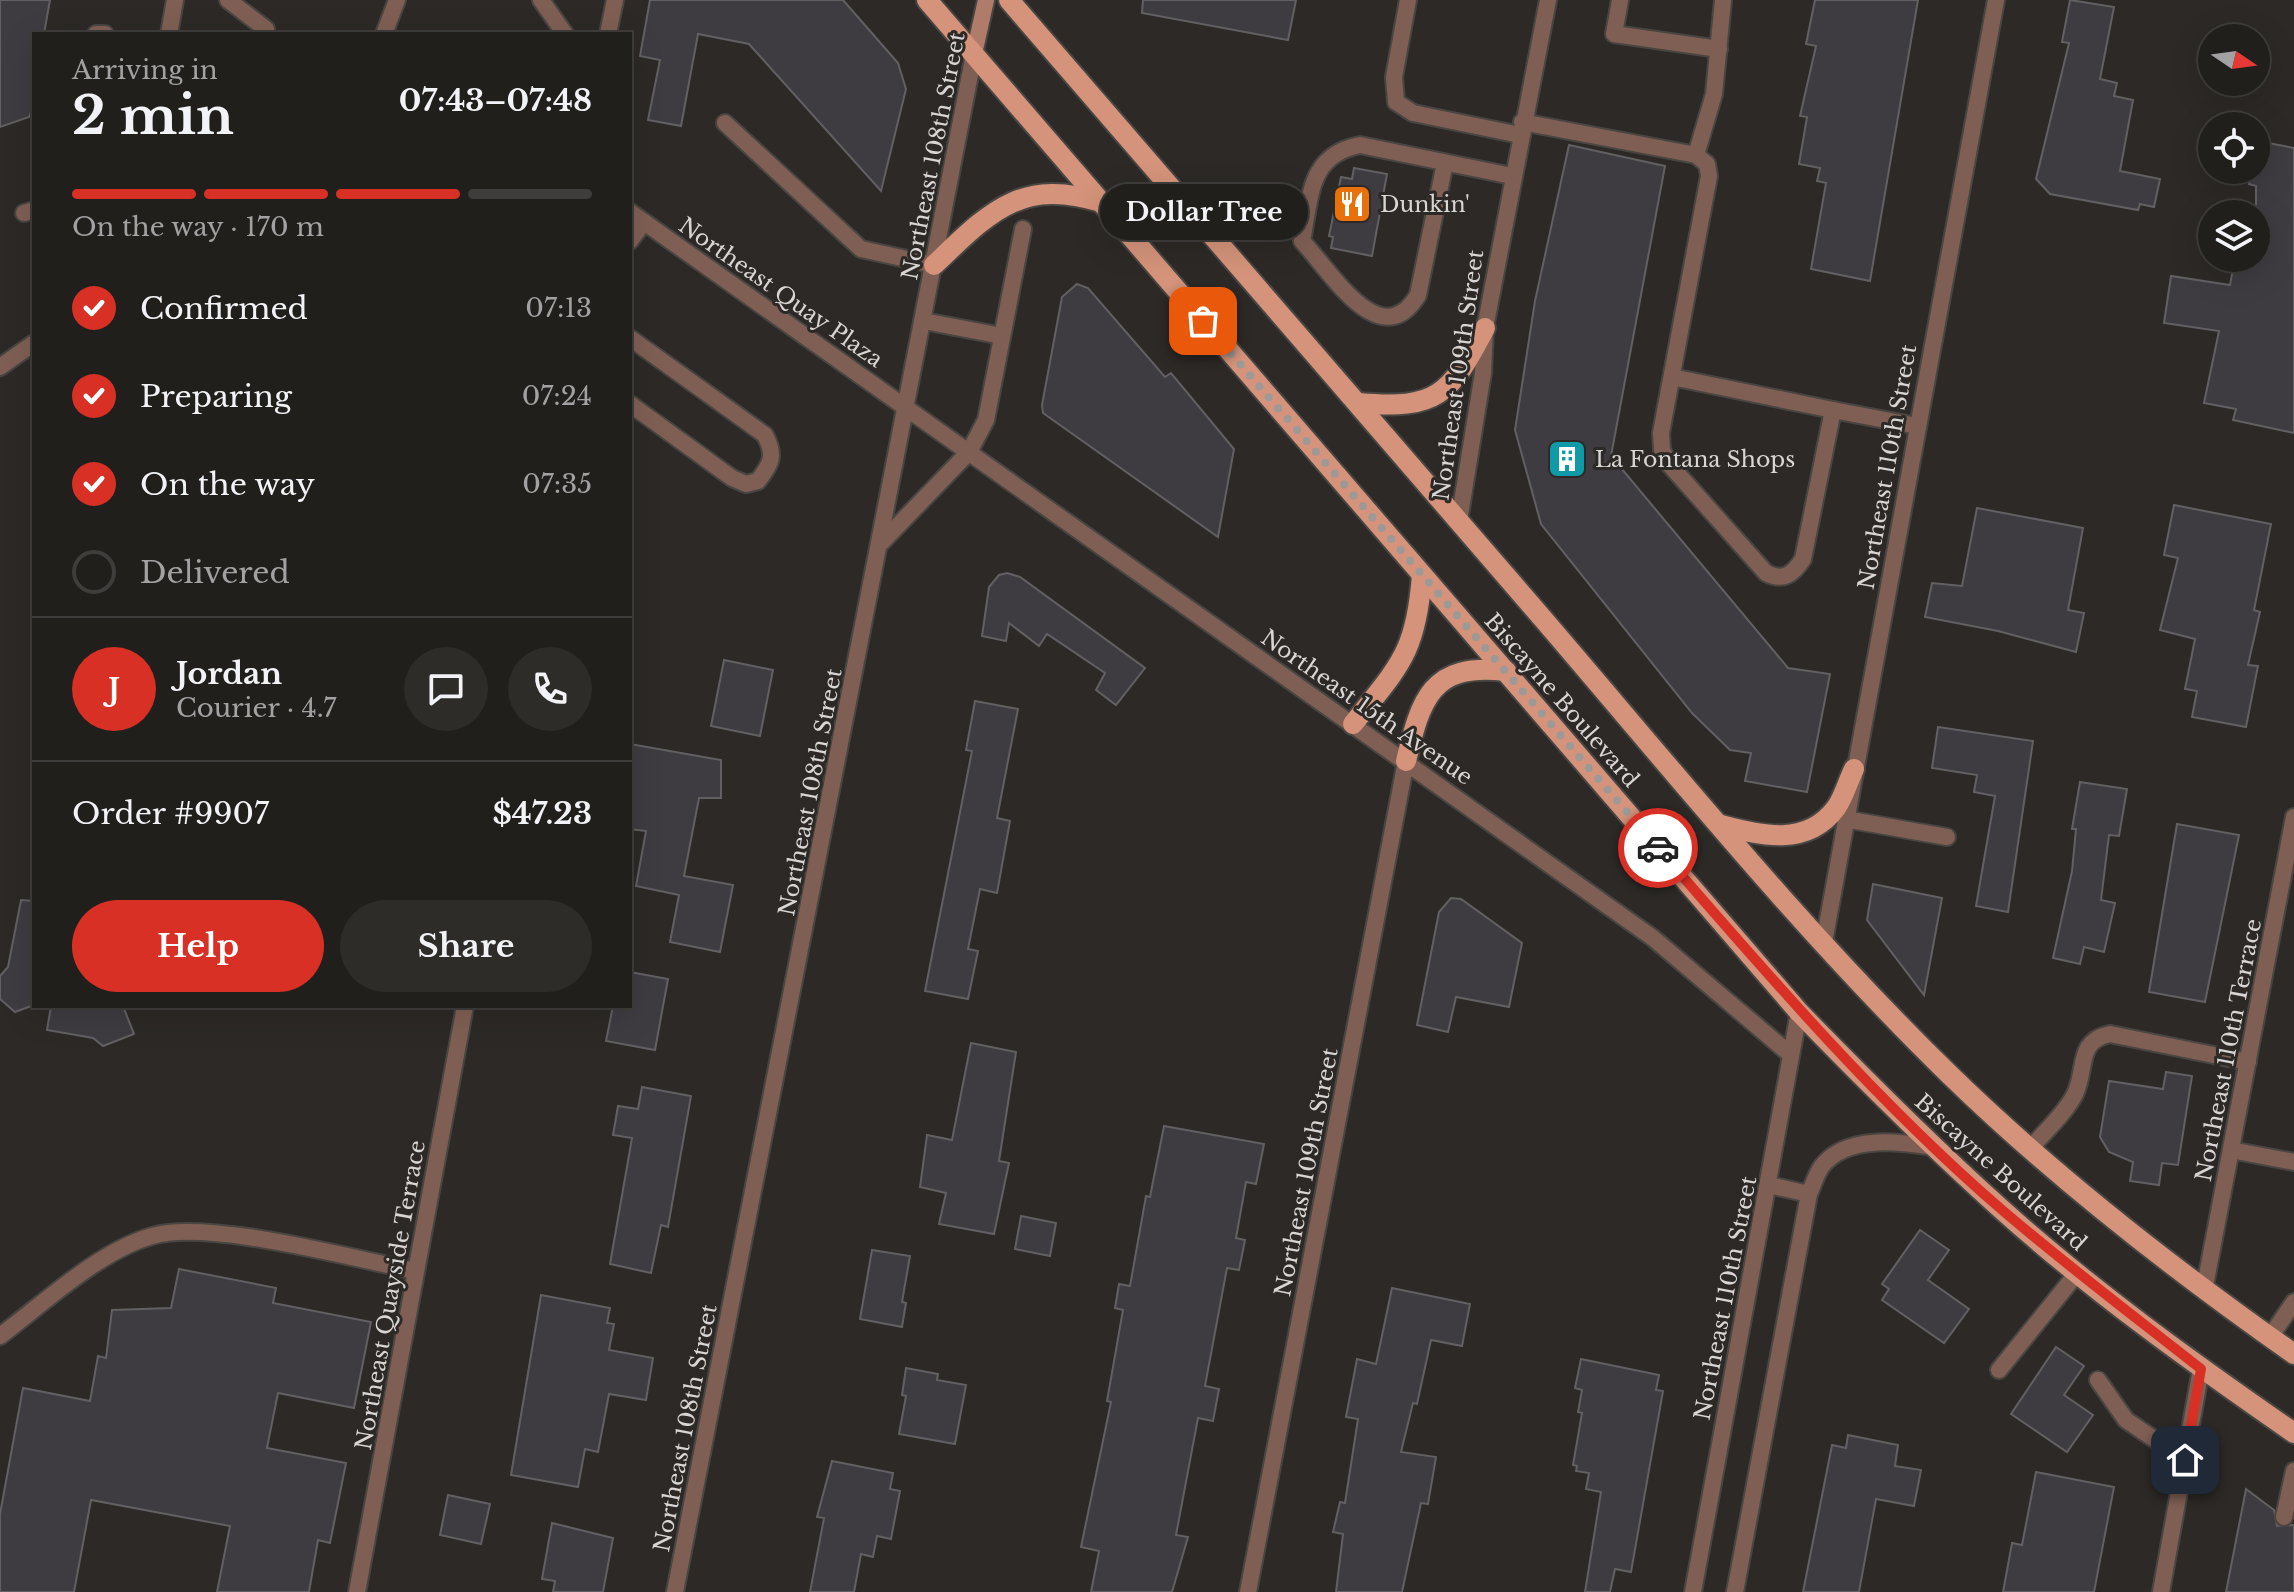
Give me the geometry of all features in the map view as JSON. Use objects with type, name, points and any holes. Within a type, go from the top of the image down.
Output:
[{"type":"main road","name":"Biscayne Boulevard","points":[[927,0],[1799,1012],[1934,1147],[2078,1272],[2201,1369],[2294,1433]]},
{"type":"main road","name":"Biscayne Boulevard","points":[[1009,0],[1721,825],[1824,942],[1950,1075],[2030,1149],[2204,1291],[2294,1354]]},
{"type":"main road","points":[[934,265],[991,212],[1021,196],[1055,193],[1101,202]]},
{"type":"main road","points":[[1359,403],[1390,406],[1425,402],[1442,392],[1464,367],[1485,328]]},
{"type":"main road","points":[[1353,724],[1401,665],[1415,635],[1422,575]]},
{"type":"main road","points":[[1406,761],[1425,697],[1459,671],[1506,671]]},
{"type":"main road","points":[[1721,825],[1785,837],[1810,829],[1836,809],[1854,769]]},
{"type":"street","points":[[169,32],[175,0]]},
{"type":"street","points":[[228,0],[266,29]]},
{"type":"street","points":[[385,32],[397,0]]},
{"type":"street","points":[[541,0],[564,32]]},
{"type":"street","points":[[608,32],[615,0]]},
{"type":"street","name":"Northeast 108th Street","points":[[675,1592],[986,0]]},
{"type":"street","points":[[1408,0],[1394,77],[1396,102],[1413,113],[1696,155],[1707,164],[1709,176],[1661,433],[1662,450],[1669,464],[1766,573],[1777,578],[1787,577],[1803,559],[1833,410]]},
{"type":"street","name":"Northeast 109th Street","points":[[1459,521],[1483,373],[1485,328],[1548,0]]},
{"type":"street","points":[[1620,0],[1614,34],[1719,49]]},
{"type":"street","points":[[1696,155],[1714,94],[1723,0]]},
{"type":"street","name":"Northeast 110th Street","points":[[1824,942],[1996,0]]},
{"type":"street","points":[[725,123],[861,249],[934,265]]},
{"type":"street","points":[[1445,163],[1418,295],[1407,314],[1388,320],[1370,314],[1302,241],[1314,180],[1324,162],[1339,149],[1360,145],[1512,176]]},
{"type":"street","name":"Northeast Quay Plaza","points":[[637,217],[907,408]]},
{"type":"street","points":[[881,544],[969,452],[986,420],[1023,229]]},
{"type":"street","points":[[924,321],[1002,336]]},
{"type":"street","points":[[632,339],[765,435],[772,448],[772,463],[758,481],[746,484],[732,478],[632,405]]},
{"type":"street","points":[[0,367],[32,344]]},
{"type":"street","points":[[1672,377],[1917,426]]},
{"type":"street","name":"Northeast 15th Avenue","points":[[907,408],[1653,938],[1791,1055]]},
{"type":"street","name":"Northeast 109th Street","points":[[1248,1592],[1406,761]]},
{"type":"street","name":"Northeast 110th Terrace","points":[[2204,1291],[2294,817]]},
{"type":"street","points":[[1845,819],[1947,837]]},
{"type":"street","name":"Northeast Quayside Terrace","points":[[357,1592],[465,1008]]},
{"type":"street","name":"Northeast 110th Street","points":[[1693,1592],[1799,1012]]},
{"type":"street","points":[[2030,1149],[2075,1094],[2085,1049],[2095,1037],[2110,1034],[2248,1062]]},
{"type":"street","points":[[1735,1592],[1809,1194],[1823,1165],[1846,1149],[1876,1142],[1934,1147]]},
{"type":"street","points":[[2231,1150],[2294,1162]]},
{"type":"street","points":[[1769,1185],[1809,1194]]},
{"type":"street","points":[[0,1336],[115,1251],[154,1235],[203,1233],[257,1239],[416,1271]]},
{"type":"street","points":[[1999,1370],[2078,1272]]},
{"type":"street","points":[[2270,1337],[2294,1302]]},
{"type":"street","points":[[2161,1592],[2201,1369]]},
{"type":"street","points":[[2098,1380],[2126,1420],[2185,1460]]},
{"type":"street","points":[[2284,1517],[2294,1471]]},
{"type":"building","points":[[0,0],[50,0],[44,32],[32,32],[32,110],[29,117],[0,127]]},
{"type":"building","points":[[650,0],[843,0],[898,63],[906,89],[881,191],[749,44],[698,34],[681,126],[648,120],[660,60],[640,56]]},
{"type":"building","points":[[1143,0],[1296,0],[1288,40],[1142,13]]},
{"type":"building","points":[[1815,0],[1918,0],[1870,281],[1811,269],[1826,183],[1817,181],[1820,168],[1799,164],[1807,117],[1800,116],[1816,46],[1806,44]]},
{"type":"building","points":[[2070,0],[2114,7],[2100,79],[2117,83],[2114,96],[2133,100],[2120,171],[2160,179],[2154,207],[2140,204],[2138,210],[2050,194],[2036,179],[2069,43],[2062,42]]},
{"type":"building","points":[[2270,143],[2294,148],[2294,433],[2233,420],[2236,409],[2204,403],[2219,331],[2164,323],[2171,276],[2230,285],[2232,272],[2270,272],[2270,200],[2256,200],[2256,186],[2249,184],[2270,184]]},
{"type":"building","name":"La Fontana Shops","points":[[1569,145],[1665,166],[1611,456],[1788,668],[1830,674],[1807,792],[1745,781],[1751,753],[1730,750],[1692,713],[1541,524],[1515,430],[1535,301]]},
{"type":"building","points":[[1354,168],[1387,174],[1372,256],[1331,248],[1333,237],[1329,236],[1341,177],[1352,179]]},
{"type":"building","points":[[1077,284],[1088,288],[1165,377],[1171,373],[1234,449],[1218,537],[1043,413],[1062,297]]},
{"type":"building","points":[[2174,505],[2271,524],[2254,610],[2260,612],[2248,665],[2258,666],[2246,727],[2192,717],[2197,691],[2185,689],[2195,639],[2160,630],[2178,558],[2164,555]]},
{"type":"building","points":[[1977,508],[2083,528],[2068,610],[2084,613],[2076,652],[1998,631],[1925,617],[1932,583],[1962,586]]},
{"type":"building","points":[[1007,573],[1020,577],[1145,668],[1116,705],[1096,690],[1105,673],[1047,634],[1039,646],[1009,623],[1006,641],[982,636],[989,587],[999,575]]},
{"type":"building","points":[[724,660],[773,670],[760,736],[711,726]]},
{"type":"building","points":[[975,701],[1018,709],[997,818],[1010,821],[997,893],[980,889],[968,949],[978,951],[968,999],[925,991],[972,751],[966,750]]},
{"type":"building","points":[[1938,727],[2033,741],[2008,912],[1976,906],[1995,796],[1974,792],[1977,775],[1932,768]]},
{"type":"building","points":[[632,744],[721,760],[721,798],[699,798],[684,876],[733,885],[720,952],[670,942],[679,895],[636,886],[646,831],[632,829]]},
{"type":"building","points":[[2080,782],[2127,789],[2119,836],[2109,835],[2101,900],[2115,903],[2104,952],[2084,947],[2080,964],[2053,958],[2072,871],[2076,829],[2072,829]]},
{"type":"building","points":[[2177,824],[2239,835],[2205,1002],[2149,992]]},
{"type":"building","points":[[1873,884],[1942,898],[1924,995],[1867,920]]},
{"type":"building","points":[[1451,898],[1461,899],[1522,943],[1509,1007],[1456,997],[1448,1032],[1417,1025],[1439,912]]},
{"type":"building","points":[[21,900],[32,901],[32,1006],[15,1012],[0,999],[0,976],[8,967]]},
{"type":"building","points":[[632,972],[668,979],[655,1050],[606,1041],[613,1008],[632,1008]]},
{"type":"building","points":[[51,1008],[124,1008],[134,1034],[103,1046],[93,1038],[47,1030]]},
{"type":"building","points":[[971,1043],[1016,1052],[999,1161],[1009,1163],[994,1234],[939,1224],[946,1193],[920,1187],[927,1135],[952,1140]]},
{"type":"building","points":[[2166,1072],[2192,1076],[2178,1165],[2162,1163],[2159,1185],[2130,1181],[2133,1162],[2109,1152],[2100,1137],[2109,1081],[2163,1089]]},
{"type":"building","points":[[642,1087],[691,1096],[668,1227],[661,1225],[651,1273],[610,1264],[632,1138],[613,1135],[618,1106],[638,1109]]},
{"type":"building","points":[[1164,1126],[1264,1144],[1256,1184],[1246,1182],[1236,1238],[1245,1240],[1239,1270],[1227,1268],[1205,1386],[1219,1389],[1213,1421],[1198,1418],[1176,1535],[1188,1537],[1172,1592],[1091,1592],[1099,1551],[1081,1547],[1111,1402],[1107,1401],[1123,1310],[1115,1308],[1119,1284],[1130,1286],[1146,1196],[1150,1197]]},
{"type":"building","points":[[1021,1216],[1056,1223],[1050,1256],[1015,1249]]},
{"type":"building","points":[[1920,1230],[1949,1250],[1928,1280],[1969,1309],[1944,1343],[1882,1300],[1889,1289],[1882,1284]]},
{"type":"building","points":[[872,1250],[910,1256],[902,1302],[906,1303],[902,1327],[860,1319]]},
{"type":"building","points":[[179,1269],[276,1288],[273,1303],[371,1322],[354,1408],[278,1393],[267,1448],[346,1463],[330,1543],[318,1540],[309,1592],[217,1592],[230,1526],[91,1500],[74,1592],[0,1592],[0,1514],[23,1388],[90,1401],[98,1356],[106,1358],[112,1310],[171,1308]]},
{"type":"building","points":[[1392,1288],[1470,1304],[1462,1346],[1431,1340],[1417,1404],[1413,1403],[1401,1452],[1436,1457],[1428,1504],[1421,1503],[1402,1592],[1336,1592],[1343,1534],[1333,1532],[1340,1502],[1345,1503],[1358,1419],[1346,1417],[1357,1359],[1376,1364]]},
{"type":"building","points":[[541,1295],[610,1308],[607,1323],[614,1324],[609,1350],[653,1358],[646,1400],[609,1394],[598,1452],[585,1449],[578,1487],[511,1475]]},
{"type":"building","points":[[2056,1347],[2084,1366],[2064,1395],[2093,1415],[2067,1452],[2011,1414]]},
{"type":"building","points":[[1581,1359],[1659,1375],[1656,1390],[1663,1391],[1631,1572],[1615,1569],[1610,1592],[1585,1592],[1601,1492],[1586,1489],[1589,1473],[1576,1471],[1577,1466],[1573,1465],[1582,1413],[1578,1412],[1582,1390],[1575,1388]]},
{"type":"building","points":[[906,1368],[938,1374],[937,1380],[966,1385],[955,1444],[899,1434],[906,1396],[902,1395]]},
{"type":"building","points":[[1848,1435],[1898,1445],[1895,1466],[1921,1470],[1914,1506],[1876,1499],[1859,1592],[1803,1592],[1832,1445],[1846,1448]]},
{"type":"building","points":[[832,1461],[893,1473],[890,1489],[900,1491],[891,1539],[877,1536],[873,1557],[861,1554],[854,1592],[810,1592],[824,1518],[817,1517]]},
{"type":"building","points":[[2036,1472],[2114,1487],[2094,1592],[2003,1592],[2012,1543],[2022,1545]]},
{"type":"building","points":[[2246,1489],[2274,1510],[2277,1526],[2294,1525],[2294,1592],[2226,1592]]},
{"type":"building","points":[[448,1495],[490,1504],[481,1544],[440,1535]]},
{"type":"building","points":[[552,1523],[613,1538],[603,1592],[553,1592],[555,1581],[542,1579]]},
{"type":"way so far","points":[[1203,321],[1658,848]]},
{"type":"place","name":"Dunkin'","points":[[1352,204]]},
{"type":"place","name":"Dollar Tree","points":[[1203,321]]},
{"type":"place","name":"La Fontana Shops","points":[[1567,459]]},
{"type":"route","points":[[1658,848],[1799,1012],[1934,1147],[2001,1209],[2201,1369],[2185,1460]]}]
